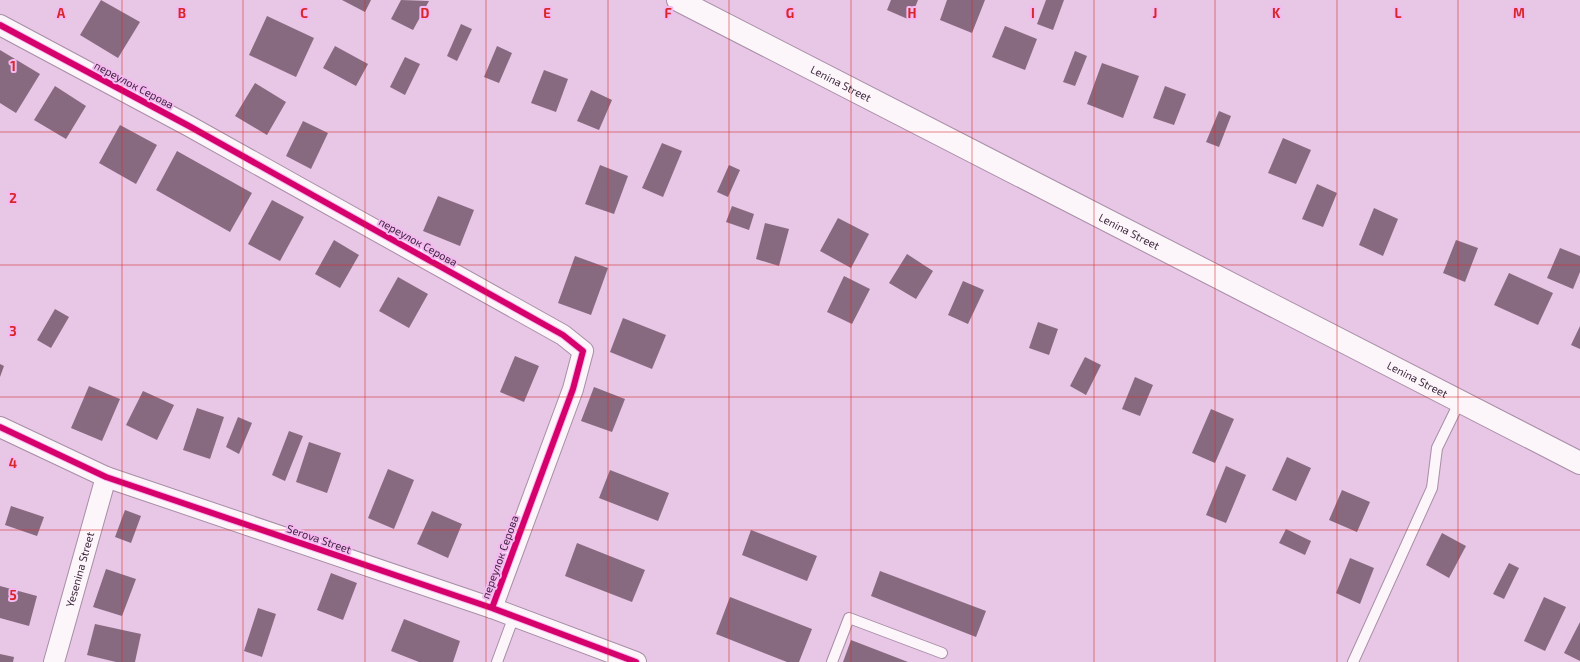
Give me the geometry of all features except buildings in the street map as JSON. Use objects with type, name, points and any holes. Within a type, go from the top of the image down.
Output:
[{"type":"main road","name":"Lenina Street","points":[[678,0],[1580,463]]},
{"type":"street","name":"переулок Серова","points":[[0,25],[189,126],[563,335],[583,351],[573,390],[492,608]]},
{"type":"street","name":"Serova Street","points":[[0,426],[106,477],[492,608],[636,662]]},
{"type":"street","name":"Yesenina Street","points":[[54,662],[106,477]]},
{"type":"lane","points":[[1353,662],[1432,488],[1437,448],[1460,401]]},
{"type":"lane","points":[[497,662],[514,616]]},
{"type":"lane","points":[[832,662],[848,618],[942,653]]},
{"type":"cycle path","points":[[0,25],[189,126],[563,335],[583,351],[573,389],[492,608]]},
{"type":"cycle path","points":[[0,427],[106,477],[492,608],[636,662]]}]
